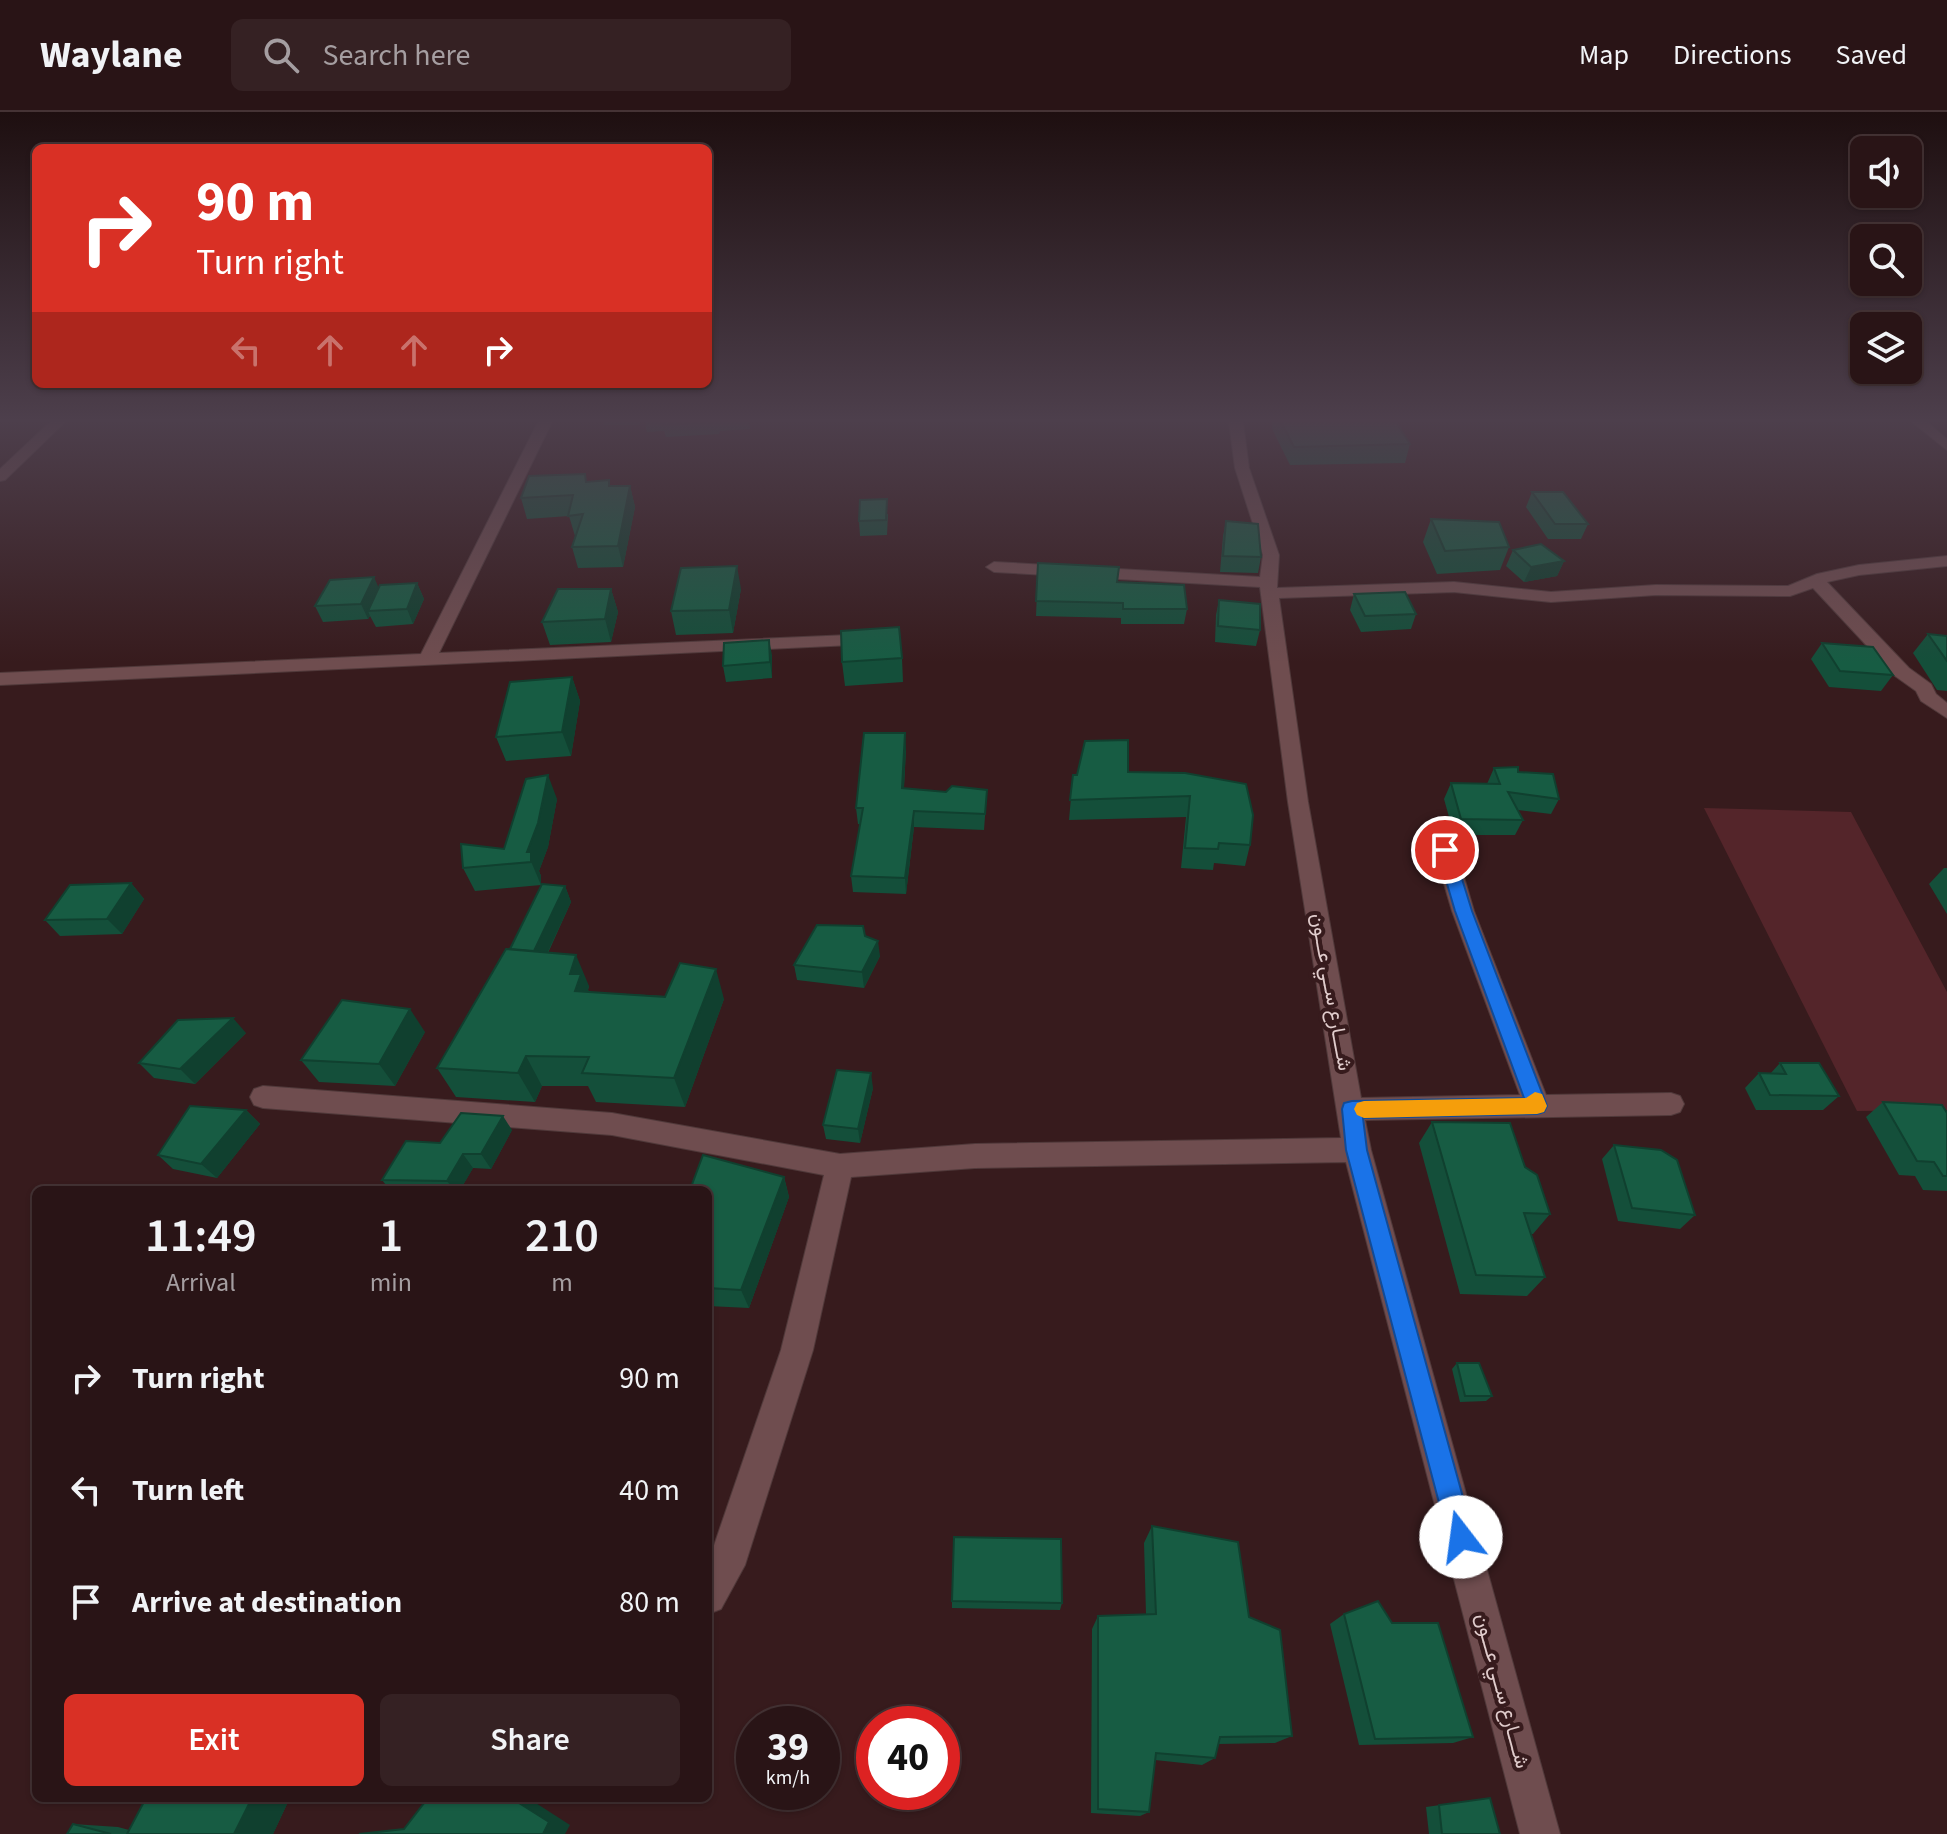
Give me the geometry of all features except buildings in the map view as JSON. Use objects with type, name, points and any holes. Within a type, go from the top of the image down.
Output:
[{"type":"street","points":[[427,660],[505,502]]},
{"type":"street","name":"شــــارع ســي عـــون","points":[[1253,502],[1271,555],[1270,588],[1298,802],[1357,1150],[1540,1834]]},
{"type":"street","points":[[994,567],[1270,588],[1439,587],[1551,597],[1656,590],[1790,591],[1859,570],[1947,561]]},
{"type":"street","points":[[1816,581],[1902,672],[1924,688],[1928,697],[1947,712]]},
{"type":"street","points":[[0,679],[894,638]]},
{"type":"street","points":[[1445,850],[1463,911],[1537,1106]]},
{"type":"street","points":[[263,1097],[612,1124],[840,1166],[975,1156],[1357,1150]]},
{"type":"street","points":[[1352,1109],[1671,1104]]},
{"type":"street","points":[[712,1589],[727,1565],[797,1350],[840,1166]]},
{"type":"shaded area","points":[[1704,808],[1851,812],[1947,992],[1947,1110],[1857,1111]]},
{"type":"slow traffic","points":[[1364,1109],[1537,1106],[1535,1100]]},
{"type":"route","points":[[1445,850],[1463,911],[1537,1106],[1352,1109],[1357,1150],[1461,1537]]}]
